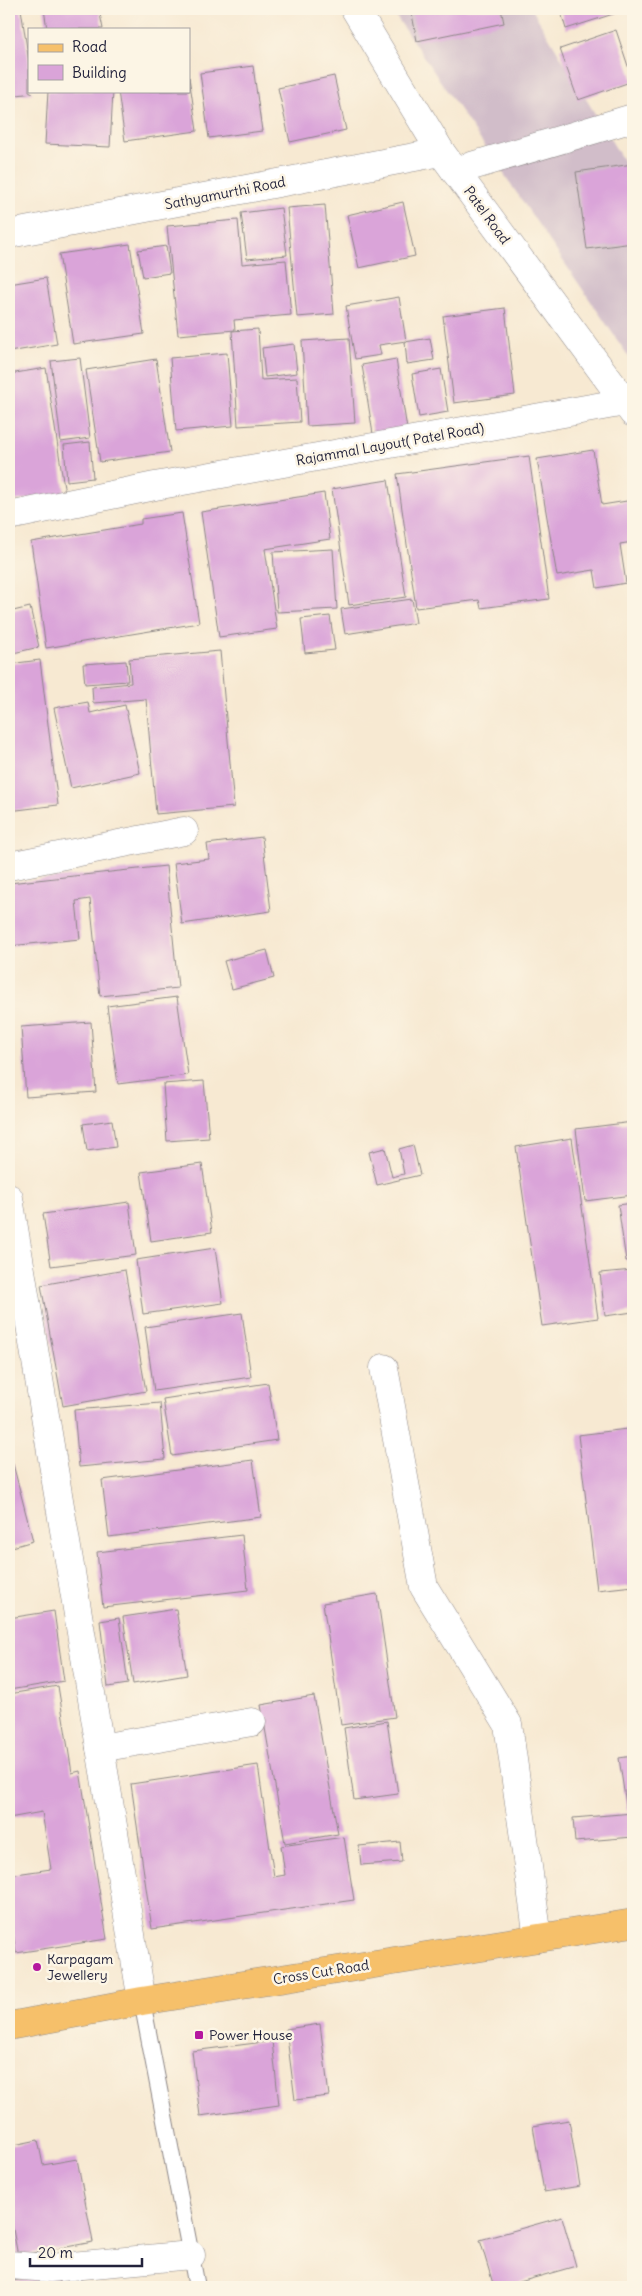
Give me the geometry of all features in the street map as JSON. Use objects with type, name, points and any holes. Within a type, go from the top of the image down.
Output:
[{"type":"main road","name":"Cross Cut Road","points":[[9,2026],[142,2001],[633,1923]]},
{"type":"street","name":"Patel Road","points":[[355,9],[448,162],[629,407]]},
{"type":"street","name":"Sathyamurthi Road","points":[[9,234],[448,162],[633,118]]},
{"type":"street","name":"Rajammal Layout( Patel Road)","points":[[9,516],[155,486],[629,407]]},
{"type":"street","points":[[9,866],[184,831]]},
{"type":"street","points":[[9,1198],[142,2001]]},
{"type":"street","points":[[384,1368],[424,1587],[508,1724],[538,1938]]},
{"type":"street","points":[[100,1748],[252,1722]]},
{"type":"street","points":[[9,2265],[50,2268],[191,2255]]},
{"type":"lane","points":[[142,2001],[197,2287]]},
{"type":"shaded area","points":[[391,9],[532,9],[633,177],[633,363]]},
{"type":"building","points":[[9,9],[21,9],[28,55],[28,92],[33,93],[9,96]]},
{"type":"building","points":[[44,9],[99,9],[103,28],[47,28]]},
{"type":"building","points":[[411,9],[501,9],[504,23],[417,41]]},
{"type":"building","points":[[560,9],[629,9],[566,29]]},
{"type":"building","points":[[616,30],[633,81],[578,100],[560,49]]},
{"type":"building","points":[[253,66],[262,131],[209,138],[200,73]]},
{"type":"building","points":[[334,76],[346,130],[290,142],[278,88]]},
{"type":"building","points":[[190,84],[197,131],[125,141],[118,92],[190,92]]},
{"type":"building","points":[[48,92],[113,92],[110,147],[45,144]]},
{"type":"building","points":[[633,164],[633,243],[587,249],[576,172]]},
{"type":"building","points":[[403,202],[415,256],[359,268],[347,215]]},
{"type":"building","points":[[325,205],[334,314],[297,317],[287,208]]},
{"type":"building","points":[[281,208],[287,255],[247,259],[241,213]]},
{"type":"building","points":[[238,220],[242,264],[286,260],[291,315],[234,320],[235,330],[178,335],[167,226]]},
{"type":"building","points":[[130,244],[144,334],[73,344],[59,254]]},
{"type":"building","points":[[166,246],[170,273],[143,277],[138,250]]},
{"type":"building","points":[[46,278],[57,344],[9,352],[9,284]]},
{"type":"building","points":[[399,297],[406,341],[379,345],[381,355],[355,359],[346,306]]},
{"type":"building","points":[[505,308],[515,395],[454,403],[443,316]]},
{"type":"building","points":[[258,329],[261,380],[297,378],[300,422],[238,426],[232,331]]},
{"type":"building","points":[[349,338],[355,423],[307,426],[302,341]]},
{"type":"building","points":[[430,338],[434,360],[407,364],[405,342]]},
{"type":"building","points":[[294,344],[297,373],[265,377],[262,348]]},
{"type":"building","points":[[227,353],[233,426],[176,431],[170,358]]},
{"type":"building","points":[[80,358],[90,438],[61,442],[51,361]]},
{"type":"building","points":[[156,359],[170,452],[100,462],[86,370]]},
{"type":"building","points":[[396,359],[407,429],[373,434],[362,365]]},
{"type":"building","points":[[46,368],[65,494],[13,501],[9,475],[9,374]]},
{"type":"building","points":[[441,369],[448,412],[419,417],[412,374]]},
{"type":"building","points":[[90,442],[93,478],[67,481],[64,445]]},
{"type":"building","points":[[593,450],[602,505],[633,500],[633,542],[620,544],[626,583],[597,588],[594,570],[557,576],[537,459]]},
{"type":"building","points":[[529,456],[549,599],[481,608],[479,600],[416,608],[397,474]]},
{"type":"building","points":[[388,480],[406,597],[349,605],[332,489]]},
{"type":"building","points":[[324,493],[330,539],[265,549],[277,629],[219,637],[201,512]]},
{"type":"building","points":[[182,513],[199,623],[46,648],[31,542],[141,524],[141,519]]},
{"type":"building","points":[[333,549],[337,609],[277,612],[273,552]]},
{"type":"building","points":[[412,599],[416,623],[345,634],[341,609]]},
{"type":"building","points":[[30,607],[39,647],[9,654],[9,612]]},
{"type":"building","points":[[330,616],[335,650],[305,653],[301,619]]},
{"type":"building","points":[[220,651],[234,807],[156,814],[146,699],[93,703],[92,687],[131,683],[129,659]]},
{"type":"building","points":[[40,660],[58,805],[9,811],[9,664]]},
{"type":"building","points":[[126,661],[128,681],[85,684],[83,664]]},
{"type":"building","points":[[88,702],[90,713],[125,705],[140,773],[71,788],[54,708]]},
{"type":"building","points":[[262,837],[271,911],[182,924],[174,863],[209,859],[207,844]]},
{"type":"building","points":[[166,866],[178,988],[100,996],[90,899],[76,901],[80,939],[9,946],[9,883]]},
{"type":"building","points":[[267,950],[274,978],[232,989],[224,961]]},
{"type":"building","points":[[177,997],[188,1075],[118,1084],[107,1006]]},
{"type":"building","points":[[91,1022],[96,1092],[26,1097],[21,1027]]},
{"type":"building","points":[[204,1081],[209,1138],[167,1141],[163,1084]]},
{"type":"building","points":[[112,1120],[116,1147],[87,1151],[83,1124]]},
{"type":"building","points":[[633,1122],[633,1195],[585,1201],[576,1129]]},
{"type":"building","points":[[572,1138],[598,1318],[542,1326],[516,1147]]},
{"type":"building","points":[[413,1145],[420,1175],[377,1185],[369,1152],[385,1148],[392,1177],[404,1174],[399,1149]]},
{"type":"building","points":[[202,1164],[212,1232],[151,1241],[141,1172]]},
{"type":"building","points":[[129,1202],[136,1255],[51,1266],[43,1214]]},
{"type":"building","points":[[633,1203],[633,1260],[626,1261],[618,1205]]},
{"type":"building","points":[[215,1248],[223,1303],[143,1314],[136,1260]]},
{"type":"building","points":[[125,1270],[146,1391],[63,1406],[41,1285]]},
{"type":"building","points":[[633,1270],[633,1312],[605,1316],[600,1273]]},
{"type":"building","points":[[242,1313],[251,1377],[154,1391],[145,1327]]},
{"type":"building","points":[[268,1383],[277,1440],[172,1456],[163,1399]]},
{"type":"building","points":[[160,1403],[165,1459],[79,1467],[74,1410]]},
{"type":"building","points":[[627,1429],[633,1476],[633,1586],[597,1590],[578,1435]]},
{"type":"building","points":[[253,1460],[261,1517],[109,1537],[102,1480]]},
{"type":"building","points":[[13,1464],[33,1541],[9,1548],[9,1465]]},
{"type":"building","points":[[242,1535],[248,1590],[103,1607],[97,1552]]},
{"type":"building","points":[[377,1594],[395,1717],[341,1725],[323,1603]]},
{"type":"building","points":[[176,1609],[187,1675],[133,1684],[123,1617]]},
{"type":"building","points":[[54,1611],[64,1681],[9,1690],[9,1618]]},
{"type":"building","points":[[119,1618],[128,1684],[108,1687],[100,1621]]},
{"type":"building","points":[[58,1686],[72,1773],[80,1771],[107,1939],[16,1953],[9,1907],[9,1875],[51,1869],[42,1812],[9,1818],[9,1694]]},
{"type":"building","points":[[314,1696],[338,1834],[285,1843],[261,1705]]},
{"type":"building","points":[[387,1721],[398,1794],[354,1800],[344,1728]]},
{"type":"building","points":[[633,1756],[633,1810],[627,1811],[619,1758]]},
{"type":"building","points":[[258,1765],[274,1877],[285,1875],[281,1846],[344,1837],[354,1900],[152,1929],[131,1784]]},
{"type":"building","points":[[633,1813],[633,1837],[575,1842],[573,1818]]},
{"type":"building","points":[[400,1842],[402,1862],[361,1865],[359,1846]]},
{"type":"building","points":[[9,1941],[13,1961],[9,1961]]},
{"type":"building","points":[[320,2024],[329,2096],[295,2100],[286,2029]]},
{"type":"building","points":[[272,2041],[279,2105],[200,2116],[192,2051]]},
{"type":"building","points":[[569,2120],[580,2186],[544,2192],[533,2126]]},
{"type":"building","points":[[38,2140],[43,2165],[77,2159],[93,2242],[18,2256],[9,2208],[9,2146]]},
{"type":"building","points":[[562,2217],[576,2266],[502,2287],[494,2287],[480,2240]]},
{"type":"building","points":[[59,2276],[60,2287],[9,2287],[9,2281]]},
{"type":"place","name":"Karpagam Jewellery","points":[[37,1967]]},
{"type":"place","name":"Power House","points":[[199,2035]]}]
